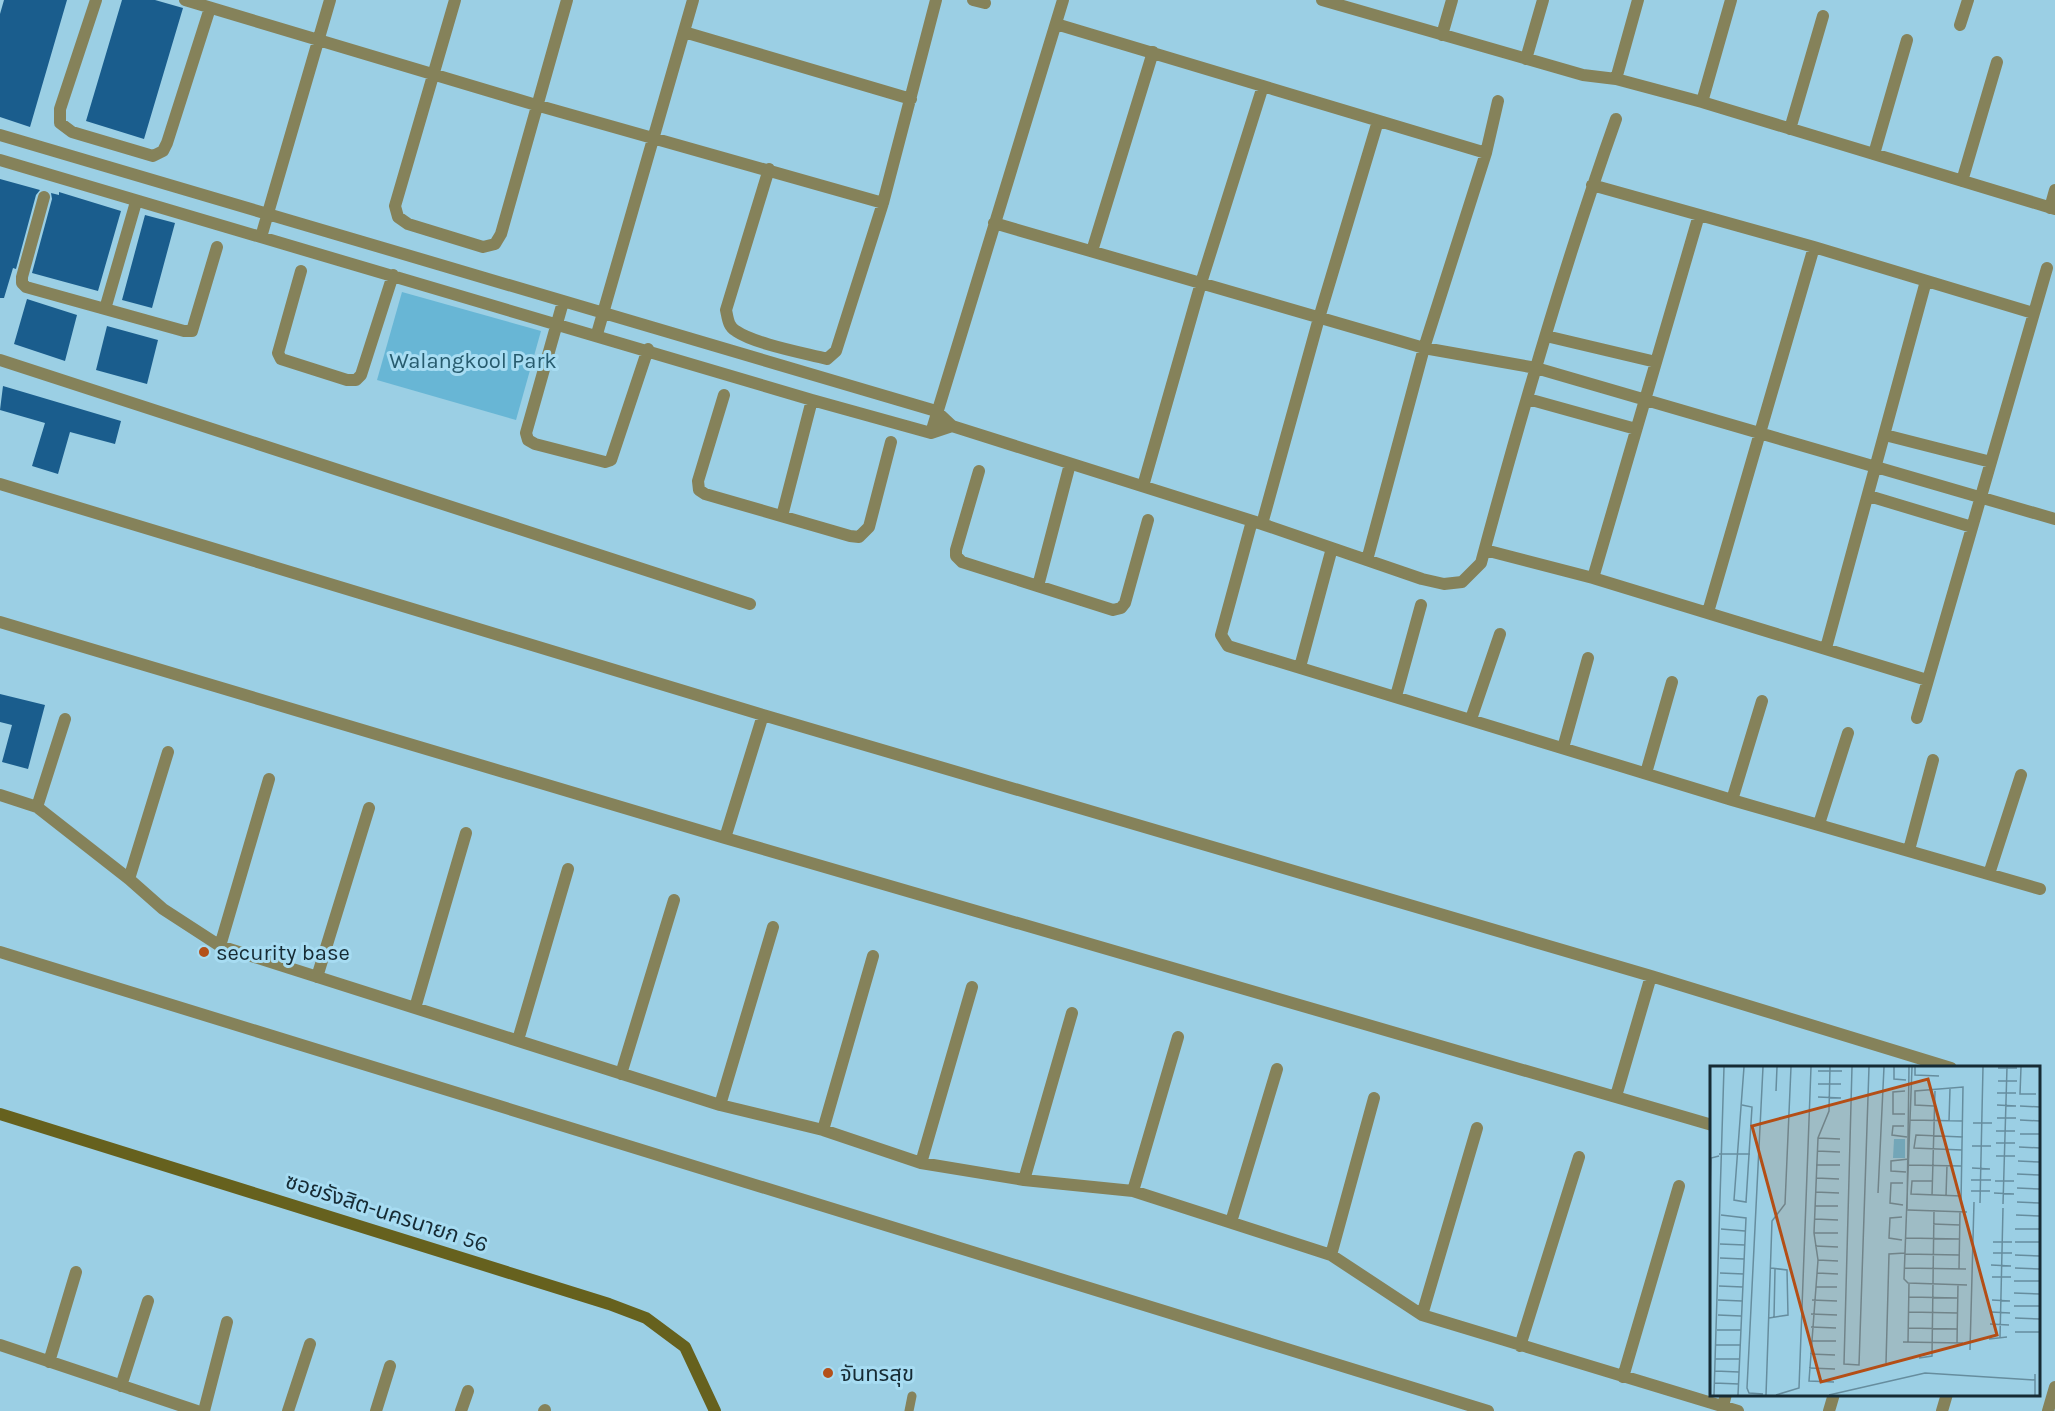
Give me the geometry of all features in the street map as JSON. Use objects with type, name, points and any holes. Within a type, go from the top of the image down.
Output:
[{"type":"street","points":[[96,0],[60,109],[60,123],[72,132],[153,156],[163,152],[210,8]]},
{"type":"street","points":[[185,0],[536,105],[883,202]]},
{"type":"street","points":[[261,237],[330,0]]},
{"type":"street","points":[[455,0],[395,206],[398,217],[408,224],[483,247],[495,244],[501,234],[567,0]]},
{"type":"street","points":[[597,334],[693,0]]},
{"type":"street","points":[[769,169],[726,310],[729,324],[736,331],[756,339],[827,359],[832,356],[883,202],[936,0]]},
{"type":"street","points":[[931,433],[1063,0]]},
{"type":"street","points":[[1322,0],[1355,4],[1442,35],[1583,75],[1616,79],[1702,102],[2052,208],[2055,190]]},
{"type":"street","points":[[1442,35],[1452,0]]},
{"type":"street","points":[[1526,59],[1543,0]]},
{"type":"street","points":[[1616,79],[1638,0]]},
{"type":"street","points":[[1702,102],[1731,0]]},
{"type":"street","points":[[1960,25],[1968,0]]},
{"type":"street","points":[[1790,129],[1823,16]]},
{"type":"street","points":[[1056,24],[1486,153]]},
{"type":"street","points":[[684,32],[910,99]]},
{"type":"street","points":[[1874,154],[1908,39]]},
{"type":"street","points":[[1092,251],[1153,52]]},
{"type":"street","points":[[1962,181],[1997,62]]},
{"type":"street","points":[[1143,486],[1201,283],[1263,86]]},
{"type":"street","points":[[1367,560],[1425,348],[1486,153],[1498,101]]},
{"type":"street","points":[[0,135],[936,411],[952,426],[1257,523],[1400,572],[1444,584],[1462,582],[1481,563],[1536,368],[1616,119]]},
{"type":"street","points":[[1378,121],[1221,635],[1228,646],[1732,800],[2040,889]]},
{"type":"street","points":[[0,160],[136,202],[557,322],[812,400],[931,433],[952,426]]},
{"type":"street","points":[[1593,185],[1814,247],[2033,313]]},
{"type":"street","points":[[44,197],[22,283],[26,287],[184,332],[192,331],[196,324],[217,247]]},
{"type":"street","points":[[105,309],[136,202]]},
{"type":"street","points":[[1593,578],[1699,215]]},
{"type":"street","points":[[994,223],[1425,348],[1536,368],[1644,402],[2055,519]]},
{"type":"street","points":[[1708,612],[1814,247]]},
{"type":"street","points":[[1917,718],[2047,268]]},
{"type":"street","points":[[301,272],[278,353],[280,359],[347,380],[356,380],[361,375],[393,275]]},
{"type":"street","points":[[1826,648],[1926,281]]},
{"type":"street","points":[[563,302],[526,433],[528,440],[535,444],[605,462],[611,460],[648,349]]},
{"type":"street","points":[[1546,336],[1656,362]]},
{"type":"street","points":[[0,360],[750,604]]},
{"type":"street","points":[[724,395],[698,481],[699,490],[705,494],[850,536],[859,537],[865,534],[869,527],[891,442]]},
{"type":"street","points":[[1528,399],[1636,429]]},
{"type":"street","points":[[782,516],[812,400]]},
{"type":"street","points":[[1885,435],[1991,462]]},
{"type":"street","points":[[1038,586],[1070,464]]},
{"type":"street","points":[[979,471],[956,556],[962,562],[1113,610],[1121,608],[1148,520]]},
{"type":"street","points":[[0,484],[763,715],[1651,976],[1944,1066]]},
{"type":"street","points":[[1869,496],[1972,527]]},
{"type":"street","points":[[1300,667],[1332,548]]},
{"type":"street","points":[[1485,550],[1593,578],[1927,680]]},
{"type":"street","points":[[1396,696],[1421,605]]},
{"type":"street","points":[[0,622],[725,838],[1710,1124]]},
{"type":"street","points":[[1471,719],[1500,634]]},
{"type":"street","points":[[1563,748],[1588,658]]},
{"type":"street","points":[[1646,773],[1672,682]]},
{"type":"street","points":[[1732,800],[1762,701]]},
{"type":"street","points":[[725,838],[763,715]]},
{"type":"street","points":[[38,807],[65,719]]},
{"type":"street","points":[[1819,824],[1848,733]]},
{"type":"street","points":[[129,879],[168,752]]},
{"type":"street","points":[[1908,850],[1933,760]]},
{"type":"street","points":[[1989,874],[2021,775]]},
{"type":"street","points":[[220,946],[269,779]]},
{"type":"street","points":[[0,795],[38,807],[163,909],[220,946],[720,1105],[823,1130],[921,1162],[1024,1180],[1133,1191],[1331,1255],[1422,1315],[1623,1377],[1725,1400],[1738,1411]]},
{"type":"street","points":[[316,977],[369,808]]},
{"type":"street","points":[[415,1008],[466,833]]},
{"type":"street","points":[[518,1040],[568,869]]},
{"type":"street","points":[[621,1074],[674,900]]},
{"type":"street","points":[[720,1105],[773,927]]},
{"type":"street","points":[[0,952],[1488,1411]]},
{"type":"street","points":[[823,1130],[873,956]]},
{"type":"street","points":[[1616,1096],[1651,976]]},
{"type":"street","points":[[921,1162],[972,987]]},
{"type":"street","points":[[1024,1180],[1072,1013]]},
{"type":"street","points":[[1133,1191],[1178,1037]]},
{"type":"street","points":[[1231,1222],[1277,1069]]},
{"type":"street","points":[[1331,1255],[1374,1098]]},
{"type":"street","name":"ซอยรังสิต-นครนายก 56","points":[[0,1113],[609,1304],[645,1318],[685,1347],[716,1411]]},
{"type":"street","points":[[1422,1315],[1477,1128]]},
{"type":"street","points":[[1520,1346],[1579,1157]]},
{"type":"street","points":[[1623,1377],[1679,1186]]},
{"type":"street","points":[[49,1362],[76,1272]]},
{"type":"street","points":[[121,1386],[148,1301]]},
{"type":"street","points":[[204,1411],[227,1322]]},
{"type":"street","points":[[288,1411],[310,1344]]},
{"type":"street","points":[[0,1346],[197,1411]]},
{"type":"street","points":[[376,1411],[390,1366]]},
{"type":"street","points":[[2048,1411],[2055,1387]]},
{"type":"street","points":[[461,1411],[468,1390]]},
{"type":"street","points":[[1828,1411],[1833,1396]]},
{"type":"street","points":[[1942,1411],[1947,1396]]},
{"type":"lane","points":[[909,1411],[912,1396]]},
{"type":"green space","name":"Walangkool Park","points":[[402,292],[541,331],[516,420],[377,380]]},
{"type":"building","points":[[4,0],[67,0],[30,127],[0,117],[0,14]]},
{"type":"building","points":[[122,0],[155,0],[183,8],[144,139],[86,121]]},
{"type":"building","points":[[0,179],[40,190],[36,195],[16,269],[13,268],[4,298],[0,298]]},
{"type":"building","points":[[59,192],[121,211],[98,291],[32,273],[52,199],[51,193],[59,195]]},
{"type":"building","points":[[145,215],[175,223],[152,308],[122,300]]},
{"type":"building","points":[[27,299],[77,315],[65,361],[14,344]]},
{"type":"building","points":[[107,326],[158,340],[147,384],[96,370]]},
{"type":"building","points":[[3,386],[121,421],[115,444],[70,432],[58,474],[32,466],[45,423],[0,410]]},
{"type":"building","points":[[0,694],[45,705],[28,769],[2,762],[12,725],[0,722]]},
{"type":"place","name":"security base","points":[[204,952]]},
{"type":"place","name":"จันทรสุข","points":[[828,1373]]}]
